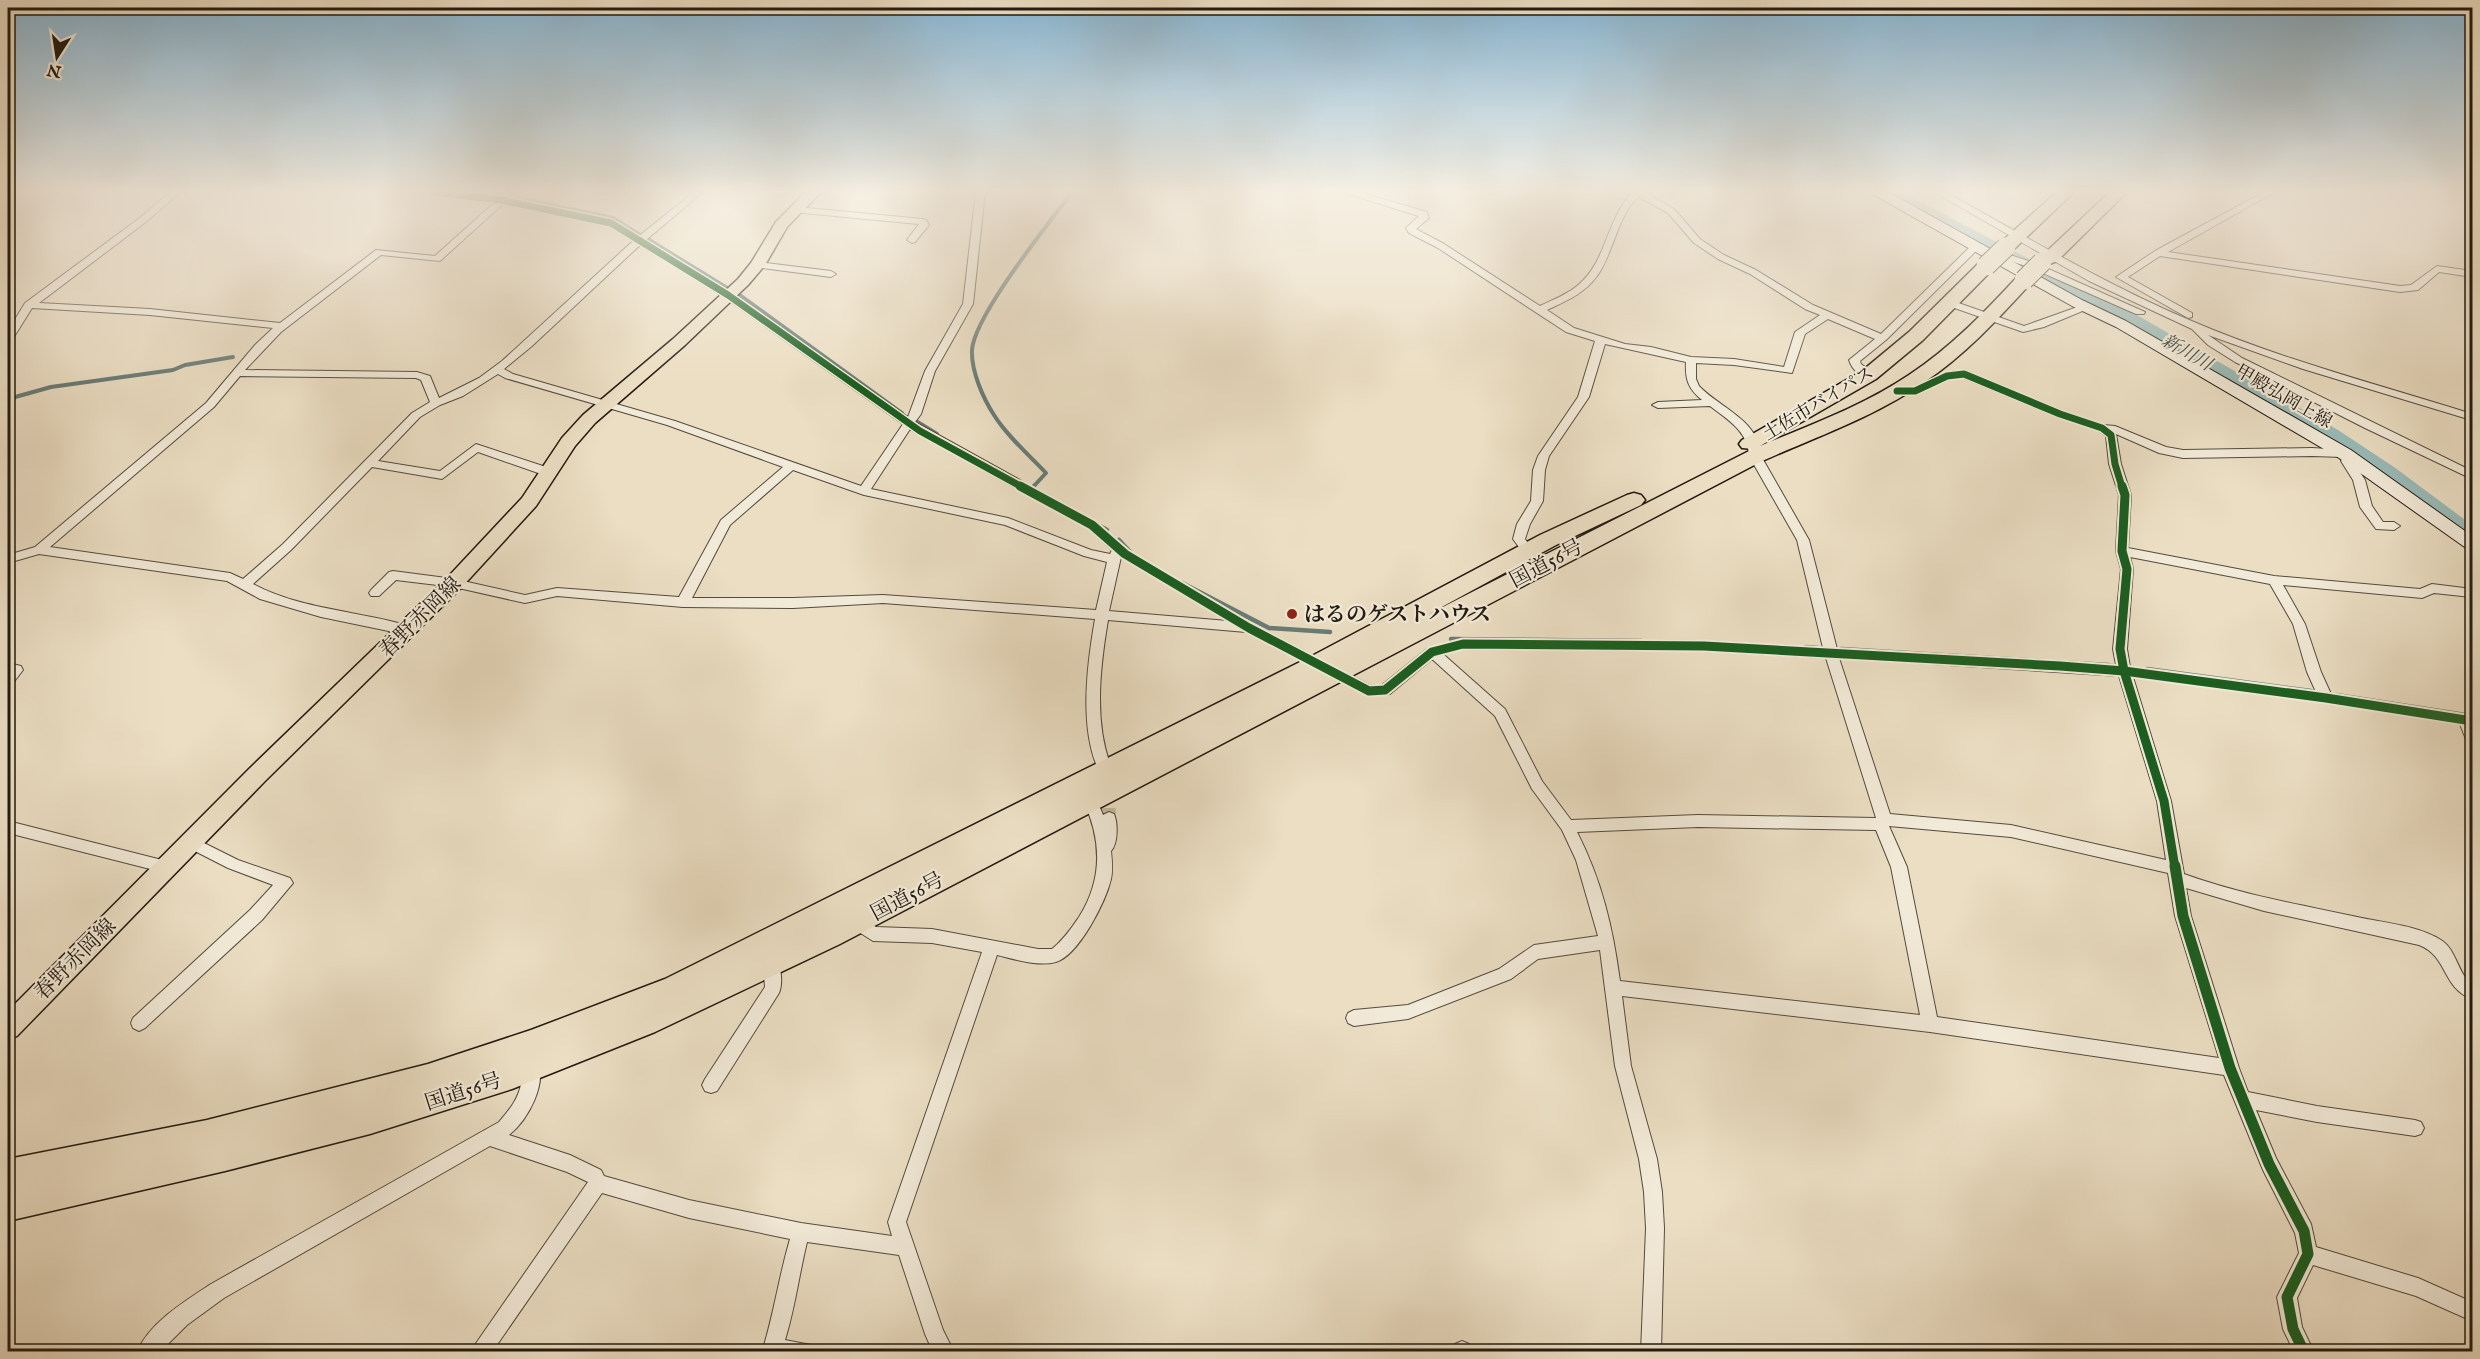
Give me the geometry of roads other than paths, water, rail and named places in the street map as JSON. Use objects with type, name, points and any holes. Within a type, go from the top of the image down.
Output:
[{"type":"highway","name":"土佐市バイパス","points":[[1754,448],[1869,375],[1916,336],[1950,303],[1982,255]]},
{"type":"highway","name":"土佐市バイパス","points":[[1754,448],[1851,415],[1897,391],[1936,364],[1988,318],[2024,280],[2050,257]]},
{"type":"highway","name":"国道56号","points":[[8,1175],[207,1135],[428,1077],[532,1056],[678,1010],[856,922],[1100,809],[1327,668],[1528,551],[1754,448]]},
{"type":"highway","name":"国道56号","points":[[8,1205],[312,1135],[429,1102],[675,988],[1106,758],[1327,668],[1754,448]]},
{"type":"main road","name":"春野赤岡線","points":[[8,1028],[190,842],[408,630],[509,526],[529,502],[568,442],[728,296],[758,265],[764,255]]},
{"type":"main road","name":"甲殿弘岡上線","points":[[1986,255],[2121,324],[2347,455],[2472,544]]},
{"type":"street","points":[[8,338],[29,305],[95,255]]},
{"type":"street","points":[[8,560],[39,550],[210,405],[259,347],[375,255]]},
{"type":"street","points":[[407,255],[437,259],[441,255]]},
{"type":"street","points":[[244,585],[287,547],[416,415],[436,403],[471,390],[550,326],[624,255]]},
{"type":"street","points":[[664,255],[728,296],[930,437],[1092,525],[1115,554]]},
{"type":"street","points":[[864,491],[915,414],[930,371],[968,304],[974,255]]},
{"type":"street","points":[[1456,255],[1570,330],[1600,342],[1651,350],[1691,360],[1734,362],[1788,372],[1800,332],[1827,315]]},
{"type":"street","points":[[1541,309],[1571,295],[1586,284],[1606,255]]},
{"type":"street","points":[[1719,255],[1827,315],[1882,338]]},
{"type":"street","points":[[1869,375],[1856,366],[1854,360],[1981,255]]},
{"type":"street","points":[[1989,255],[2032,265],[2145,314],[2181,326],[2200,324],[2197,320],[2121,277],[2154,255]]},
{"type":"street","points":[[2046,255],[2146,306],[2195,326],[2268,352],[2472,417]]},
{"type":"street","points":[[2174,255],[2400,289],[2414,288],[2437,269],[2472,274]]},
{"type":"street","points":[[758,265],[831,274]]},
{"type":"street","points":[[1950,303],[1988,318],[2023,328],[2049,322],[2087,307]]},
{"type":"street","points":[[29,305],[99,308],[283,326]]},
{"type":"street","points":[[2195,326],[2204,338],[2243,362],[2333,410],[2472,475]]},
{"type":"street","points":[[1528,551],[1519,538],[1522,523],[1535,507],[1540,465],[1550,445],[1585,395],[1600,342]]},
{"type":"street","points":[[1691,360],[1691,379],[1694,386],[1712,403],[1734,417],[1754,448],[1803,540],[1831,653],[1858,733],[1882,822],[1899,867],[1930,1024]]},
{"type":"street","points":[[496,369],[509,376],[671,423],[864,491],[1008,522],[1088,553],[1125,554],[1249,628],[1369,691],[1385,690],[1432,652],[1463,644],[1704,646],[2124,671],[2326,698],[2470,721],[2467,726],[2472,738]]},
{"type":"street","points":[[1897,391],[1914,393],[1953,372],[1964,374],[2060,414],[2102,428],[2111,428],[2163,450],[2183,454],[2312,452],[2347,455],[2347,462],[2359,480],[2366,507],[2380,526],[2394,526]]},
{"type":"street","points":[[238,373],[417,375],[426,378],[436,403]]},
{"type":"street","points":[[1658,405],[1712,403]]},
{"type":"street","points":[[2102,428],[2111,435],[2115,464],[2125,495],[2122,551],[2127,569],[2120,649],[2124,671],[2164,801],[2182,916],[2230,1068],[2269,1164],[2304,1232],[2308,1254],[2287,1297],[2293,1329],[2304,1352]]},
{"type":"street","points":[[370,463],[442,475],[476,448],[548,472]]},
{"type":"street","points":[[683,602],[725,523],[791,466]]},
{"type":"street","points":[[39,550],[230,577],[265,596],[321,612],[408,630]]},
{"type":"street","points":[[2122,551],[2274,580],[2422,594],[2432,588],[2471,593]]},
{"type":"street","points":[[1095,702],[1103,704],[1106,758],[1099,762],[1095,702],[1101,614],[1115,554]]},
{"type":"street","points":[[375,593],[393,575],[454,583],[525,598],[557,592],[683,602],[793,603],[883,599],[1101,614],[1249,628]]},
{"type":"street","points":[[2274,580],[2299,624],[2314,672],[2326,698]]},
{"type":"street","points":[[1432,652],[1500,713],[1537,785],[1567,826],[1584,860],[1607,942],[1623,1066],[1648,1159],[1653,1192],[1655,1228],[1651,1352]]},
{"type":"street","points":[[8,668],[16,670],[8,679]]},
{"type":"street","points":[[856,922],[873,934],[932,936],[1038,956],[1055,956],[1072,942],[1101,887],[1105,873],[1097,813],[1100,809]]},
{"type":"street","points":[[1100,809],[1108,859],[1103,863]]},
{"type":"street","points":[[1567,826],[1698,821],[1882,822],[2011,831],[2176,873],[2234,898],[2432,942],[2445,956],[2459,986],[2472,992]]},
{"type":"street","points":[[8,827],[166,867]]},
{"type":"street","points":[[139,1023],[256,915],[285,883],[233,864],[190,842]]},
{"type":"street","points":[[1354,1018],[1408,1012],[1504,974],[1534,952],[1607,942]]},
{"type":"street","points":[[944,1352],[935,1334],[897,1222],[991,948]]},
{"type":"street","points":[[711,1084],[773,988],[771,963]]},
{"type":"street","points":[[1614,988],[1930,1024],[2230,1068]]},
{"type":"street","points":[[147,1352],[156,1340],[203,1298],[294,1249],[505,1128],[520,1112],[530,1090],[532,1056]]},
{"type":"street","points":[[2242,1099],[2318,1114],[2415,1128]]},
{"type":"street","points":[[489,1137],[570,1164],[595,1176],[598,1183]]},
{"type":"street","points":[[598,1183],[689,1209],[801,1232],[906,1247]]},
{"type":"street","points":[[480,1352],[598,1183]]},
{"type":"street","points":[[801,1232],[788,1279],[783,1316],[773,1350],[804,1352]]},
{"type":"street","points":[[2308,1254],[2418,1287],[2472,1312]]},
{"type":"waterway","points":[[674,255],[727,288]]},
{"type":"waterway","points":[[1025,255],[985,315],[976,335],[972,358],[982,392],[999,423],[1046,473],[1033,487]]},
{"type":"waterway","name":"新川川","points":[[2009,255],[2128,318],[2330,435],[2386,472],[2472,536]]},
{"type":"waterway","points":[[737,293],[902,413]]},
{"type":"waterway","points":[[8,399],[51,387],[173,370],[185,365],[233,357]]},
{"type":"waterway","points":[[916,421],[937,434]]},
{"type":"waterway","points":[[1096,524],[1107,530]]},
{"type":"waterway","points":[[1119,540],[1133,555]]},
{"type":"waterway","points":[[1182,583],[1269,628],[1330,632]]},
{"type":"waterway","points":[[1451,639],[1641,641]]},
{"type":"waterway","points":[[1806,647],[1818,648]]},
{"type":"waterway","points":[[1841,649],[2108,665]]},
{"type":"waterway","points":[[2147,669],[2311,691]]},
{"type":"waterway","points":[[2336,695],[2472,716]]},
{"type":"tunnel","points":[[1108,787],[1109,818]]},
{"type":"place","name":"はるのゲストハウス","points":[[1292,614]]}]
